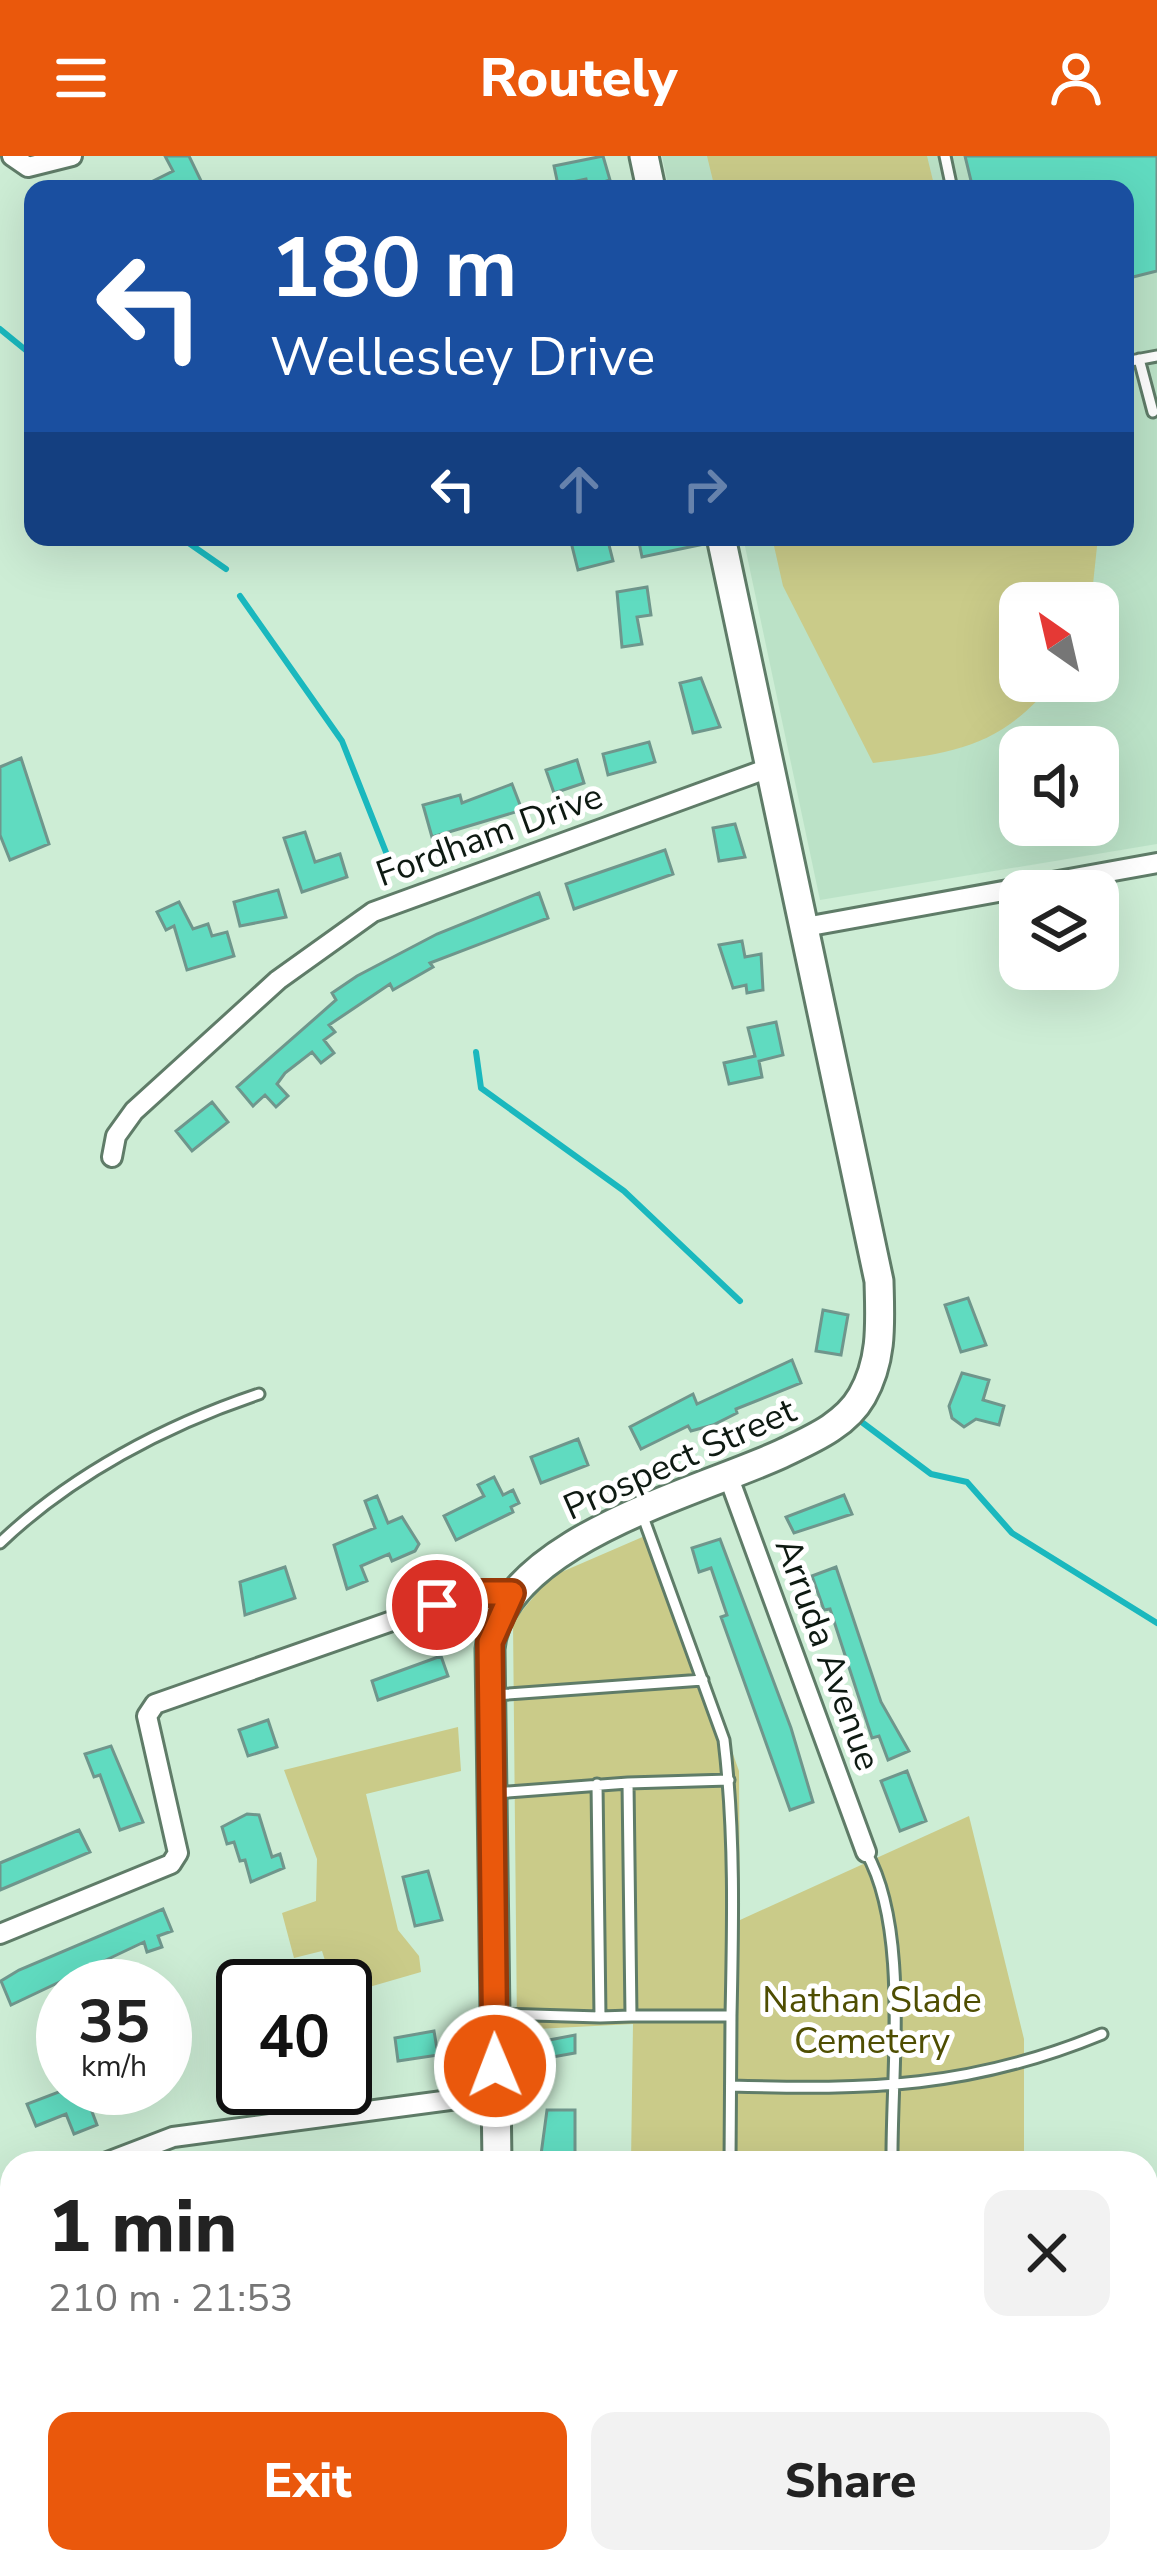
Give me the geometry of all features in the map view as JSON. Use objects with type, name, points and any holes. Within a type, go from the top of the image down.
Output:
[{"type":"street","points":[[12,156],[28,167],[71,156]]},
{"type":"street","name":"Prospect Street","points":[[496,2151],[490,1642],[512,1593],[556,1552],[826,1431],[862,1396],[881,1345],[878,1281],[723,546]]},
{"type":"street","name":"Fordham Drive","points":[[112,1157],[116,1136],[134,1111],[278,980],[361,919],[417,892],[769,768]]},
{"type":"street","points":[[805,927],[1157,863]]},
{"type":"street","name":"Arruda Avenue","points":[[729,1478],[866,1852]]},
{"type":"street","points":[[0,1934],[171,1864],[178,1853],[147,1717],[155,1703],[472,1593],[512,1593]]},
{"type":"street","points":[[136,2151],[173,2137],[495,2094]]},
{"type":"lane","points":[[1134,360],[1157,356]]},
{"type":"lane","points":[[1139,359],[1153,412]]},
{"type":"lane","points":[[0,1544],[63,1488],[196,1415],[260,1394]]},
{"type":"lane","points":[[642,1514],[724,1741],[729,1780],[730,2151]]},
{"type":"lane","points":[[490,1695],[703,1680]]},
{"type":"lane","points":[[490,1794],[597,1784],[729,1780]]},
{"type":"lane","points":[[628,1783],[631,2016]]},
{"type":"lane","points":[[597,1784],[600,2017]]},
{"type":"lane","points":[[866,1852],[890,1911],[892,2151]]},
{"type":"lane","points":[[494,2014],[731,2016]]},
{"type":"lane","points":[[731,2086],[891,2088],[983,2072],[1102,2034]]},
{"type":"shaded area","points":[[662,156],[1157,156],[1157,844],[820,900],[745,546],[1134,546],[1134,180],[667,180]]},
{"type":"green space","points":[[707,156],[927,156],[933,180],[713,180]]},
{"type":"green space","points":[[774,546],[1097,546],[1093,582],[999,582],[999,702],[1034,703],[1015,721],[974,743],[873,763],[783,586]]},
{"type":"green space","name":"Nathan Slade Cemetery","points":[[654,1532],[739,1771],[740,1920],[969,1816],[1024,2039],[1024,2151],[631,2151],[633,2024],[517,2030],[513,1622],[550,1577]]},
{"type":"green space","points":[[458,1727],[461,1771],[366,1794],[398,1930],[419,1956],[421,1972],[372,1986],[372,1959],[325,1959],[322,1951],[294,1958],[282,1913],[316,1901],[317,1859],[284,1770]]},
{"type":"building","points":[[165,156],[189,156],[201,180],[155,180],[173,171]]},
{"type":"building","points":[[603,156],[610,180],[557,180],[554,166]]},
{"type":"building","points":[[965,156],[1157,156],[1157,271],[1134,277],[1134,180],[971,180]]},
{"type":"building","points":[[572,546],[609,546],[613,561],[578,570]]},
{"type":"building","points":[[640,546],[694,546],[642,557]]},
{"type":"building","points":[[647,587],[651,615],[637,617],[642,644],[622,647],[617,592]]},
{"type":"building","points":[[701,678],[720,727],[693,733],[680,683]]},
{"type":"building","points":[[649,742],[655,762],[608,775],[603,754]]},
{"type":"building","points":[[21,758],[49,844],[10,860],[0,835],[0,767]]},
{"type":"building","points":[[577,760],[584,783],[554,793],[546,770]]},
{"type":"building","points":[[512,784],[522,810],[432,837],[423,805],[460,795],[462,803]]},
{"type":"building","points":[[735,824],[745,857],[719,861],[713,828]]},
{"type":"building","points":[[305,832],[315,862],[340,854],[347,877],[302,892],[284,838]]},
{"type":"building","points":[[665,850],[673,874],[574,909],[566,884]]},
{"type":"building","points":[[278,890],[286,917],[240,926],[234,902]]},
{"type":"building","points":[[539,893],[548,918],[430,963],[433,967],[393,990],[390,984],[329,1025],[335,1032],[324,1040],[334,1053],[321,1063],[312,1052],[285,1073],[277,1084],[288,1096],[276,1107],[265,1095],[253,1106],[237,1087],[336,1000],[332,993],[357,976],[437,934]]},
{"type":"building","points":[[179,902],[193,929],[208,924],[212,936],[227,932],[234,956],[187,970],[174,926],[166,930],[157,912]]},
{"type":"building","points":[[742,941],[745,957],[761,954],[763,990],[747,993],[746,985],[733,988],[719,945]]},
{"type":"building","points":[[776,1022],[783,1055],[759,1061],[762,1077],[729,1084],[724,1063],[755,1056],[748,1028]]},
{"type":"building","points":[[212,1102],[228,1122],[192,1151],[176,1131]]},
{"type":"building","points":[[968,1298],[986,1345],[961,1352],[945,1305]]},
{"type":"building","points":[[823,1310],[848,1315],[841,1355],[816,1351]]},
{"type":"building","points":[[792,1360],[801,1383],[736,1409],[737,1413],[713,1425],[691,1431],[688,1426],[641,1449],[630,1427],[693,1394],[697,1404]]},
{"type":"building","points":[[962,1373],[989,1380],[983,1400],[1004,1406],[999,1425],[976,1419],[964,1427],[952,1418],[949,1406]]},
{"type":"building","points":[[578,1439],[588,1465],[541,1483],[531,1457]]},
{"type":"building","points":[[494,1477],[503,1495],[513,1490],[519,1503],[511,1507],[513,1512],[456,1540],[444,1516],[484,1496],[478,1485]]},
{"type":"building","points":[[844,1495],[852,1514],[794,1533],[786,1517]]},
{"type":"building","points":[[377,1496],[388,1523],[402,1517],[419,1544],[415,1551],[392,1561],[389,1554],[361,1566],[367,1581],[347,1589],[334,1545],[375,1528],[365,1501]]},
{"type":"building","points":[[720,1539],[791,1728],[813,1802],[790,1810],[721,1617],[727,1615],[711,1568],[699,1572],[692,1548]]},
{"type":"building","points":[[285,1567],[295,1598],[245,1615],[240,1582]]},
{"type":"building","points":[[836,1567],[881,1702],[909,1751],[888,1760],[879,1736],[872,1738],[830,1609],[824,1610],[812,1576]]},
{"type":"building","points":[[441,1656],[448,1676],[378,1700],[372,1681]]},
{"type":"building","points":[[268,1720],[277,1747],[248,1756],[239,1730]]},
{"type":"building","points":[[111,1746],[143,1822],[120,1830],[100,1775],[94,1777],[85,1754]]},
{"type":"building","points":[[907,1771],[926,1821],[900,1831],[881,1781]]},
{"type":"building","points":[[247,1814],[259,1815],[272,1857],[280,1854],[284,1868],[251,1882],[245,1860],[240,1861],[234,1842],[227,1844],[222,1827]]},
{"type":"building","points":[[79,1830],[90,1852],[0,1890],[0,1863]]},
{"type":"building","points":[[428,1871],[442,1920],[415,1926],[403,1877]]},
{"type":"building","points":[[163,1909],[172,1931],[158,1936],[162,1947],[147,1952],[144,1942],[108,1959],[45,1959]]},
{"type":"building","points":[[36,1963],[36,1993],[11,2005],[1,1981]]},
{"type":"building","points":[[434,2031],[438,2055],[398,2061],[395,2038]]},
{"type":"building","points":[[575,2035],[575,2053],[547,2058],[544,2041]]},
{"type":"building","points":[[36,2101],[36,2115],[64,2115],[36,2126],[27,2104]]},
{"type":"building","points":[[547,2110],[575,2110],[575,2151],[541,2151]]},
{"type":"building","points":[[66,2115],[93,2115],[97,2125],[74,2134]]},
{"type":"waterway","points":[[0,329],[24,349]]},
{"type":"waterway","points":[[193,546],[226,569]]},
{"type":"waterway","points":[[240,596],[342,741],[393,870]]},
{"type":"waterway","points":[[476,1052],[481,1088],[624,1191],[740,1301]]},
{"type":"waterway","points":[[863,1423],[931,1474],[967,1482],[1012,1533],[1157,1623]]},
{"type":"route","points":[[437,1605],[472,1593],[512,1593],[501,1607],[490,1642],[495,2066]]}]
